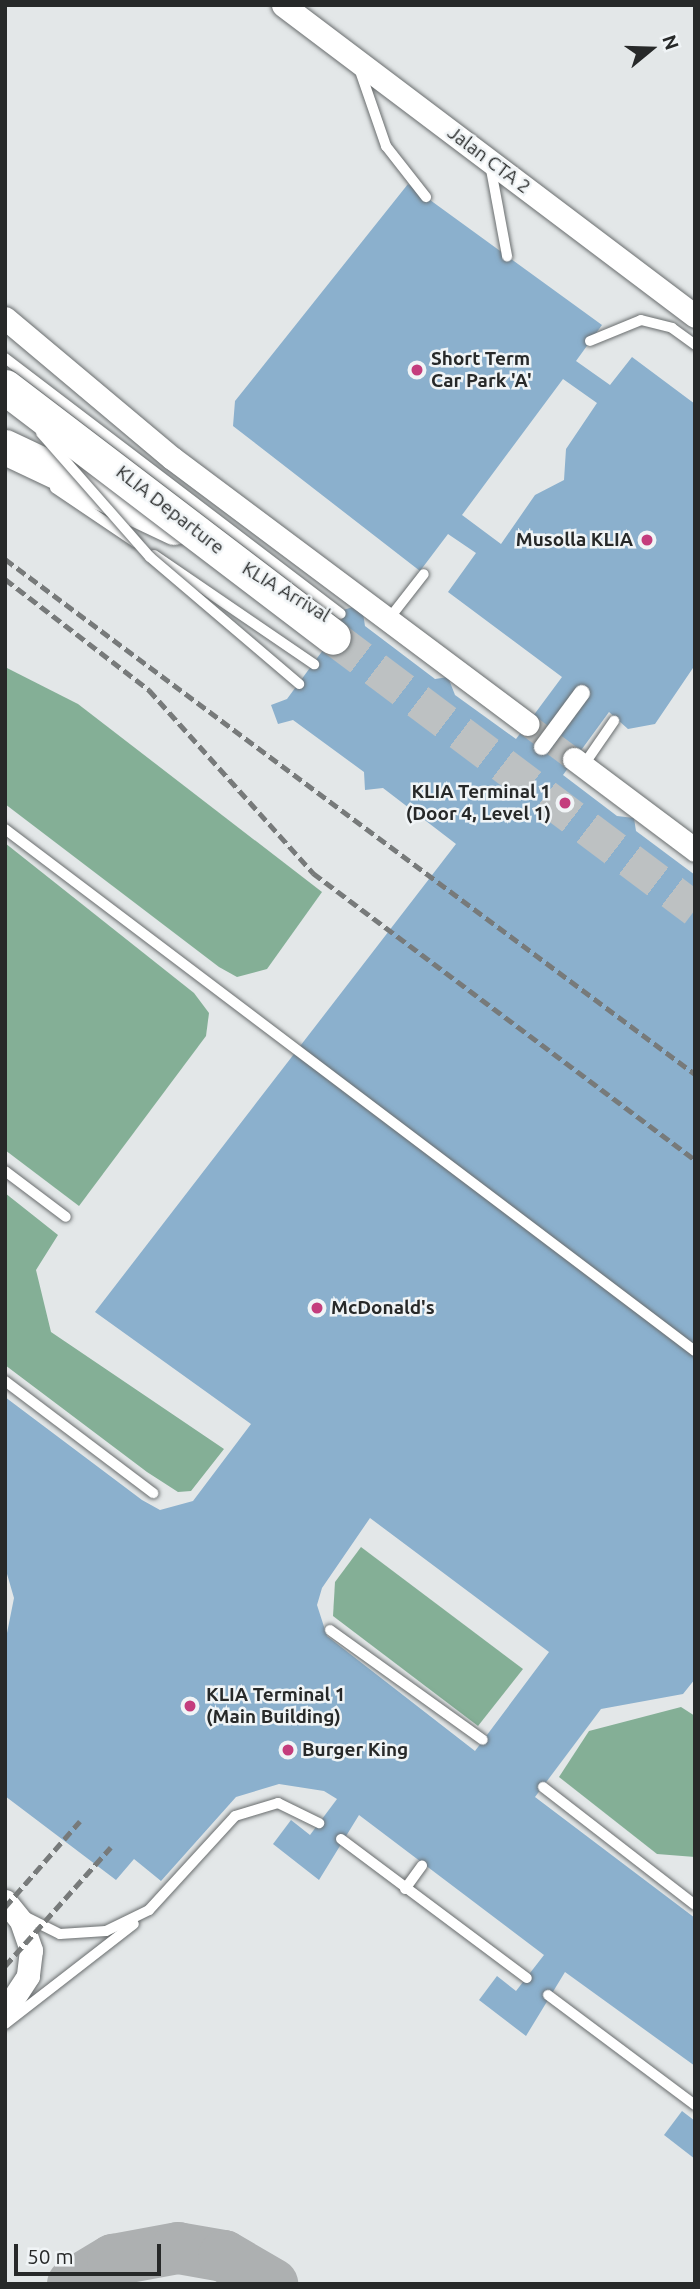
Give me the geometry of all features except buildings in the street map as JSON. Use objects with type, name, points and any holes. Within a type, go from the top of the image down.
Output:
[{"type":"main road","name":"KLIA Departure","points":[[5,387],[332,635]]},
{"type":"main road","name":"KLIA Arrival","points":[[5,447],[146,512],[332,635]]},
{"type":"street","name":"Jalan CTA 2","points":[[283,5],[695,316]]},
{"type":"street","points":[[5,318],[172,458],[527,724]]},
{"type":"street","points":[[542,747],[582,692]]},
{"type":"street","points":[[578,763],[695,850]]},
{"type":"street","points":[[5,2011],[30,1961],[28,1937],[9,1904]]},
{"type":"lane","points":[[355,59],[386,146],[426,197]]},
{"type":"lane","points":[[490,161],[507,256]]},
{"type":"lane","points":[[590,341],[641,320],[672,328],[695,345]]},
{"type":"lane","points":[[5,358],[332,635]]},
{"type":"lane","points":[[5,394],[150,557],[299,684]]},
{"type":"lane","points":[[5,454],[332,635]]},
{"type":"lane","points":[[388,620],[424,574]]},
{"type":"lane","points":[[578,763],[614,721]]},
{"type":"lane","points":[[5,829],[695,1352]]},
{"type":"lane","points":[[5,1171],[66,1217]]},
{"type":"lane","points":[[5,1381],[153,1493]]},
{"type":"lane","points":[[21,1409],[29,1398]]},
{"type":"lane","points":[[330,1630],[483,1740]]},
{"type":"lane","points":[[543,1787],[695,1905]]},
{"type":"lane","points":[[5,2024],[149,1910],[235,1816],[278,1803],[319,1823]]},
{"type":"lane","points":[[341,1839],[527,1978]]},
{"type":"lane","points":[[405,1889],[422,1866]]},
{"type":"lane","points":[[9,1904],[44,1929],[79,1935],[106,1931],[149,1910]]},
{"type":"lane","points":[[548,1995],[695,2105]]},
{"type":"green space","points":[[5,667],[78,704],[322,892],[267,969],[237,977],[219,967],[5,804]]},
{"type":"green space","points":[[5,843],[194,993],[209,1013],[206,1036],[79,1206],[5,1150]]},
{"type":"green space","points":[[5,1193],[58,1235],[36,1270],[51,1332],[224,1449],[191,1491],[178,1492],[147,1472],[5,1365]]},
{"type":"green space","points":[[361,1547],[523,1669],[478,1726],[333,1616],[335,1582]]},
{"type":"green space","points":[[681,1707],[695,1716],[695,1857],[657,1854],[559,1777],[589,1731]]},
{"type":"taxiway","points":[[73,2284],[113,2260],[178,2248],[224,2256],[272,2284]]},
{"type":"tunnel","points":[[333,637],[695,909]]},
{"type":"tunnel","points":[[527,724],[574,759]]},
{"type":"railway","points":[[5,559],[695,1074]]},
{"type":"railway","points":[[5,579],[149,690],[313,873],[695,1160]]},
{"type":"railway","points":[[5,1907],[80,1821]]},
{"type":"railway","points":[[5,1966],[111,1847]]},
{"type":"place","name":"Short Term Car Park 'A'","points":[[417,370]]},
{"type":"place","name":"Musolla KLIA","points":[[647,540]]},
{"type":"place","name":"KLIA Terminal 1 (Door 4, Level 1)","points":[[565,803]]},
{"type":"place","name":"McDonald's","points":[[317,1308]]},
{"type":"place","name":"KLIA Terminal 1 (Main Building)","points":[[190,1706]]},
{"type":"place","name":"Burger King","points":[[288,1750]]}]
